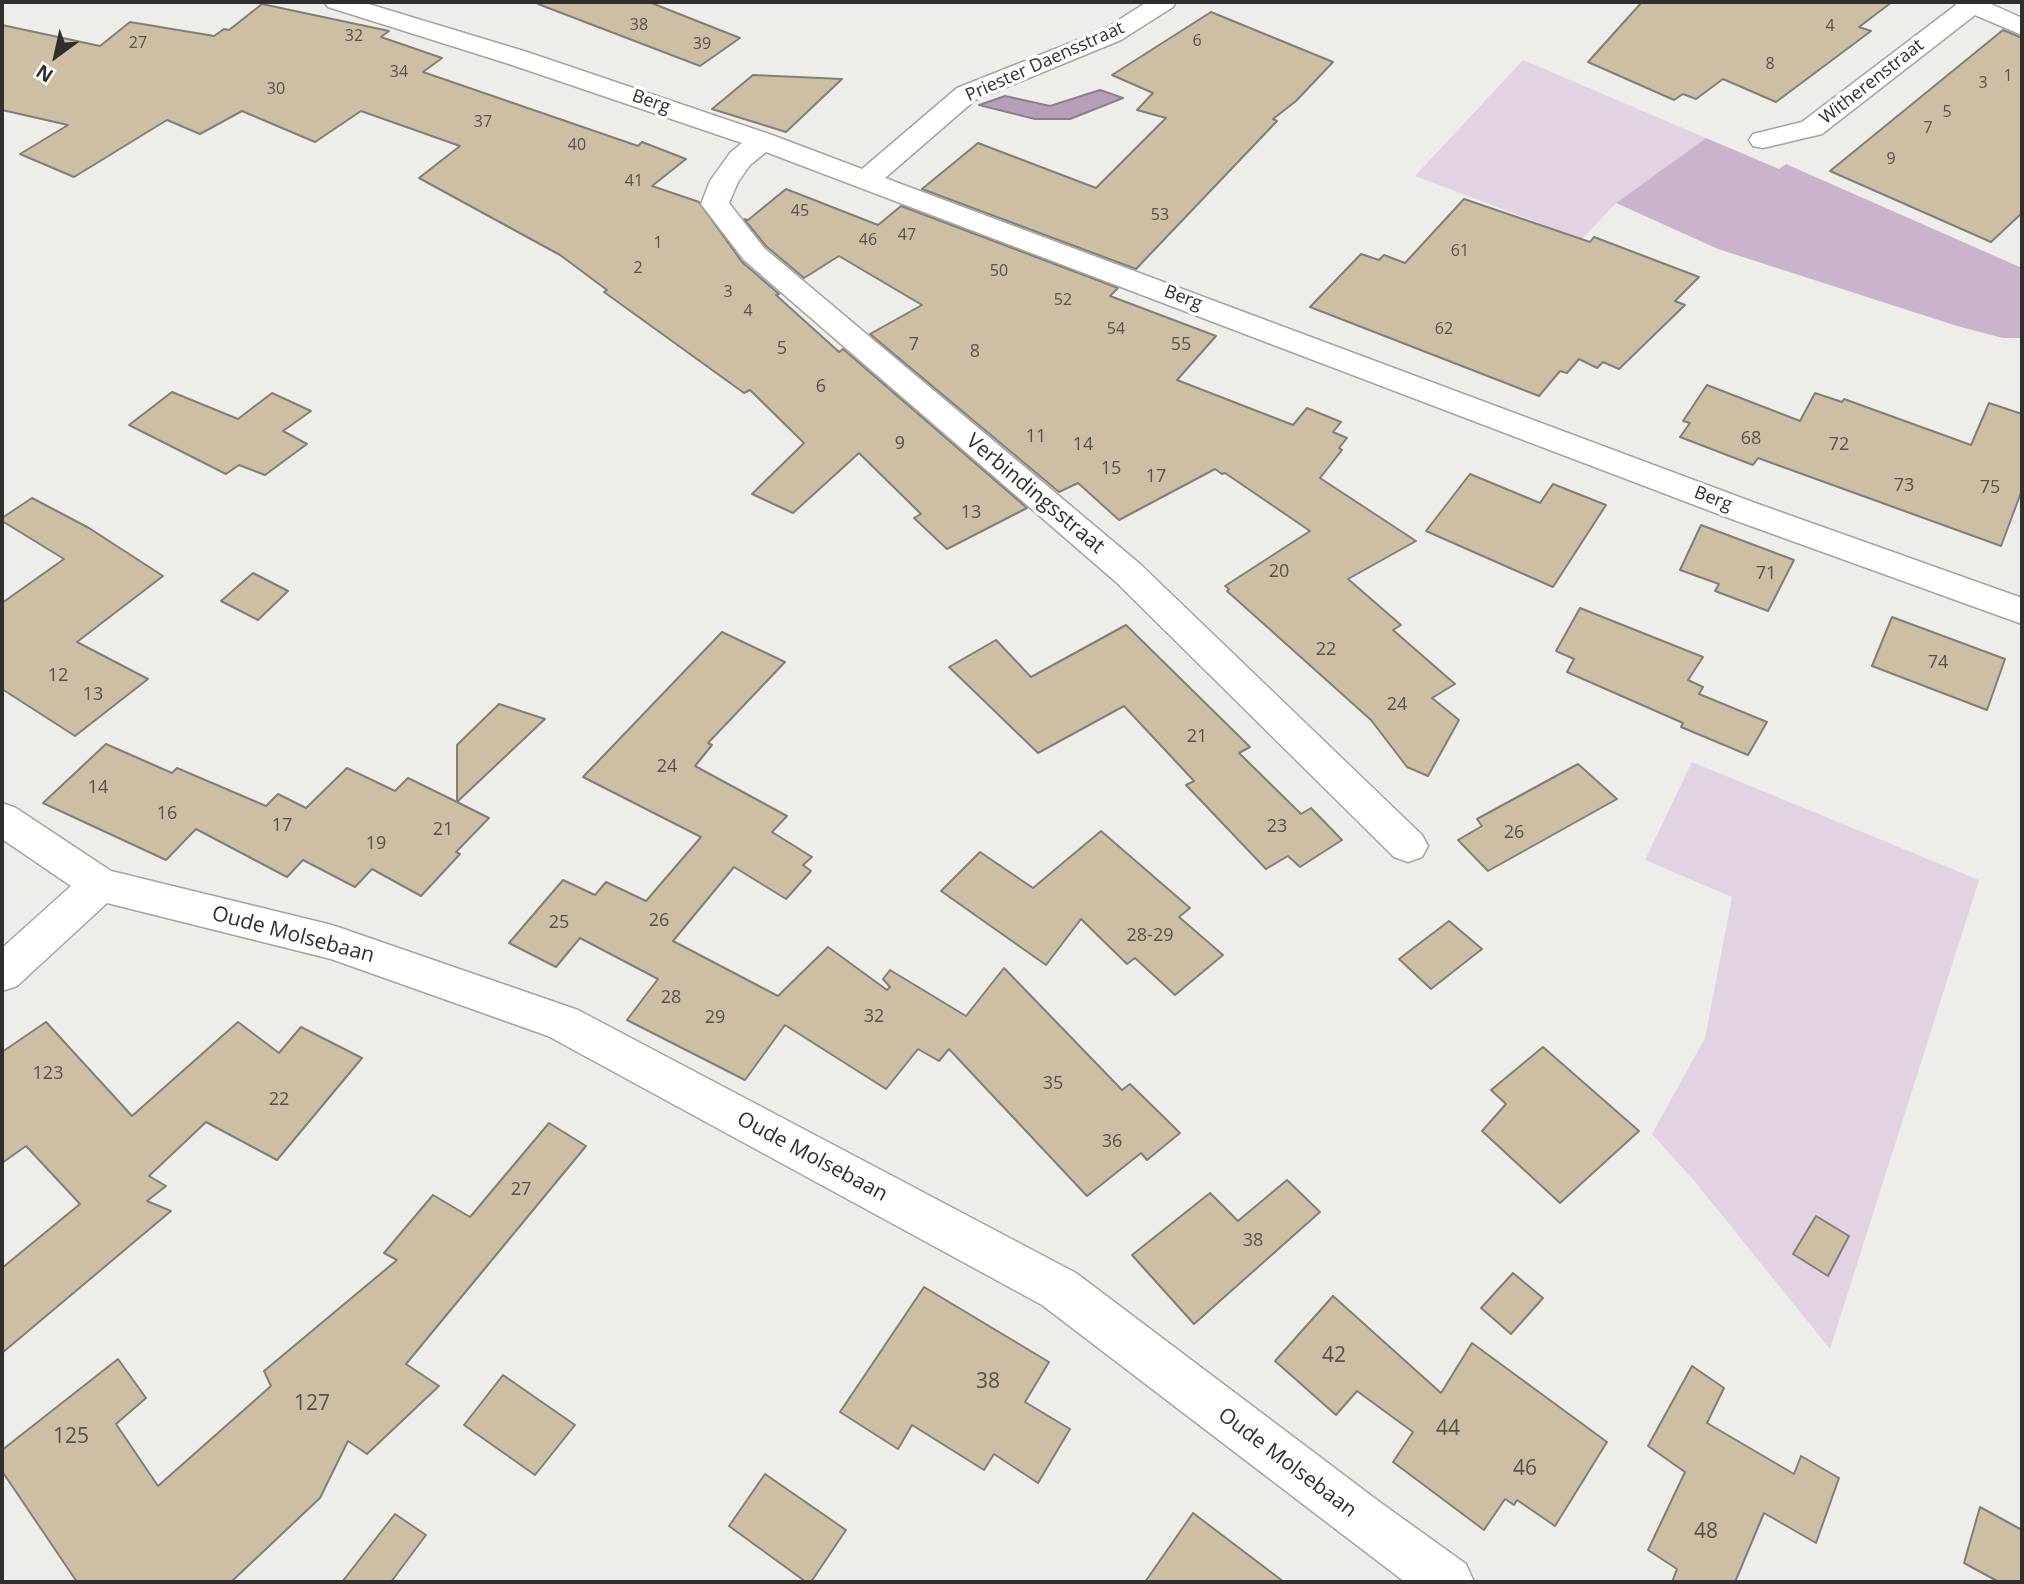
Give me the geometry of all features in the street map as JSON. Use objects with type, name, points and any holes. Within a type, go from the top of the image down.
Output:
[{"type":"street","name":"Berg","points":[[338,2],[762,141],[1746,512],[2022,611]]},
{"type":"street","name":"Priester Daensstraat","points":[[866,180],[966,94],[1112,35],[1164,2]]},
{"type":"street","points":[[1970,3],[2022,27]]},
{"type":"street","name":"Witherenstraat","points":[[1763,140],[1812,128],[1970,3]]},
{"type":"street","name":"Verbindingsstraat","points":[[762,141],[740,159],[723,181],[715,204],[754,254],[1128,573],[1408,846]]},
{"type":"street","name":"Oude Molsebaan","points":[[2,820],[100,885],[332,942],[563,1023],[1059,1289],[1363,1521],[1448,1582]]},
{"type":"street","points":[[2,973],[100,885]]},
{"type":"shaded area","points":[[1523,60],[1706,138],[1616,203],[1582,239],[1415,176]]},
{"type":"shaded area","points":[[1100,90],[1123,98],[1070,119],[1035,119],[979,105],[1005,96],[1050,106]]},
{"type":"shaded area","points":[[1706,138],[1779,169],[1786,164],[2022,268],[2022,338],[2003,338],[1957,326],[1718,249],[1616,203]]},
{"type":"shaded area","points":[[1692,762],[1979,880],[1830,1349],[1696,1183],[1652,1134],[1705,1038],[1732,897],[1645,860]]},
{"type":"building","points":[[538,2],[649,2],[740,38],[700,66]]},
{"type":"building","points":[[1642,2],[1892,2],[1859,27],[1871,31],[1776,102],[1723,79],[1696,99],[1683,94],[1674,100],[1588,62]]},
{"type":"building","points":[[262,4],[389,31],[381,37],[442,58],[423,72],[638,146],[642,142],[686,159],[652,186],[699,202],[742,262],[779,294],[776,295],[839,352],[843,349],[1027,508],[947,549],[914,518],[921,514],[859,453],[793,513],[752,494],[804,443],[750,390],[744,393],[604,292],[607,290],[560,255],[419,178],[460,146],[361,111],[315,142],[242,111],[200,134],[167,120],[74,177],[20,154],[68,125],[2,110],[2,25],[100,46],[130,22],[214,36],[224,29],[229,30]]},
{"type":"building","points":[[1211,12],[1333,62],[1296,101],[1273,119],[1277,121],[1136,269],[922,189],[978,143],[1096,188],[1166,118],[1137,110],[1153,93],[1112,75]]},
{"type":"building","points":[[2003,30],[2022,38],[2022,213],[1991,242],[1830,171]]},
{"type":"building","points":[[753,75],[842,79],[786,132],[712,109]]},
{"type":"building","points":[[786,189],[878,225],[901,206],[1118,288],[1110,296],[1216,336],[1177,380],[1293,425],[1307,408],[1341,422],[1333,432],[1347,438],[1339,448],[1342,450],[1320,478],[1416,541],[1348,579],[1401,625],[1393,630],[1455,684],[1432,698],[1459,720],[1428,776],[1407,767],[1371,720],[1227,591],[1229,589],[1225,586],[1310,531],[1225,473],[1215,469],[1119,520],[1078,483],[1059,492],[870,334],[922,305],[839,256],[804,278],[766,246],[744,219],[748,220]]},
{"type":"building","points":[[1464,199],[1590,242],[1594,237],[1699,277],[1675,301],[1685,305],[1619,369],[1603,362],[1597,368],[1579,359],[1567,373],[1560,371],[1539,396],[1310,307],[1361,254],[1379,260],[1384,255],[1405,263]]},
{"type":"building","points":[[1707,385],[1800,421],[1815,393],[1842,402],[1844,399],[1971,445],[1989,403],[2022,414],[2022,490],[2001,546],[1758,458],[1753,465],[1680,437],[1690,423],[1683,421]]},
{"type":"building","points":[[172,392],[238,419],[272,393],[311,411],[283,431],[307,444],[265,475],[239,465],[226,474],[129,425]]},
{"type":"building","points":[[1470,474],[1540,503],[1553,484],[1606,505],[1553,587],[1426,531]]},
{"type":"building","points":[[32,498],[89,528],[163,576],[77,642],[148,679],[75,736],[2,689],[2,603],[64,559],[2,521],[2,518]]},
{"type":"building","points":[[1701,525],[1794,560],[1768,611],[1715,591],[1719,584],[1680,570]]},
{"type":"building","points":[[253,573],[288,591],[258,620],[221,601]]},
{"type":"building","points":[[1580,608],[1703,657],[1688,680],[1703,687],[1699,694],[1767,722],[1748,755],[1681,727],[1683,723],[1567,672],[1574,659],[1556,651]]},
{"type":"building","points":[[1892,617],[2005,659],[1987,710],[1872,666]]},
{"type":"building","points":[[1126,625],[1250,747],[1239,753],[1301,814],[1311,808],[1342,840],[1300,867],[1288,856],[1266,869],[1186,785],[1194,781],[1124,706],[1038,753],[949,667],[996,640],[1031,677]]},
{"type":"building","points":[[722,632],[785,662],[708,743],[712,745],[695,766],[787,816],[772,832],[812,857],[803,865],[811,871],[786,899],[734,867],[673,941],[778,996],[828,947],[887,990],[890,987],[883,979],[890,970],[966,1016],[1004,968],[1122,1090],[1130,1084],[1180,1133],[1147,1160],[1141,1153],[1087,1196],[949,1049],[939,1061],[918,1049],[886,1089],[785,1025],[745,1080],[627,1020],[658,979],[580,938],[556,967],[509,943],[563,880],[595,895],[606,882],[646,901],[701,837],[583,777]]},
{"type":"building","points":[[499,704],[545,719],[457,802],[457,745]]},
{"type":"building","points":[[106,744],[172,773],[177,768],[266,806],[278,794],[306,808],[347,768],[395,791],[408,778],[489,818],[456,852],[460,854],[421,896],[372,869],[355,887],[303,860],[287,877],[196,829],[166,860],[43,803]]},
{"type":"building","points":[[1578,764],[1617,799],[1488,871],[1458,840],[1482,826],[1477,819]]},
{"type":"building","points":[[1101,831],[1190,908],[1179,917],[1223,955],[1175,995],[1135,958],[1127,964],[1081,919],[1046,965],[941,891],[980,852],[1033,888]]},
{"type":"building","points":[[1449,921],[1482,949],[1431,989],[1399,959]]},
{"type":"building","points":[[46,1022],[132,1116],[238,1022],[279,1053],[301,1027],[362,1058],[277,1160],[206,1122],[149,1176],[166,1186],[147,1201],[171,1211],[2,1353],[2,1268],[80,1204],[26,1146],[2,1163],[2,1052]]},
{"type":"building","points":[[1543,1047],[1639,1131],[1560,1203],[1482,1131],[1506,1104],[1491,1090]]},
{"type":"building","points":[[549,1123],[586,1146],[406,1364],[439,1386],[367,1454],[348,1441],[320,1498],[231,1582],[77,1582],[2,1471],[2,1450],[118,1359],[146,1398],[116,1424],[158,1486],[271,1386],[264,1371],[397,1260],[384,1253],[433,1195],[470,1217]]},
{"type":"building","points":[[1287,1180],[1320,1212],[1194,1324],[1132,1255],[1210,1193],[1238,1221]]},
{"type":"building","points":[[1816,1216],[1849,1236],[1828,1276],[1793,1254]]},
{"type":"building","points":[[1513,1273],[1543,1298],[1511,1334],[1481,1308]]},
{"type":"building","points":[[924,1287],[1049,1362],[1025,1402],[1070,1429],[1038,1483],[994,1454],[984,1470],[912,1425],[898,1449],[840,1412]]},
{"type":"building","points":[[1333,1296],[1441,1393],[1472,1343],[1607,1442],[1555,1526],[1517,1500],[1514,1505],[1505,1499],[1484,1530],[1393,1462],[1413,1432],[1357,1391],[1336,1415],[1275,1361]]},
{"type":"building","points":[[1692,1366],[1724,1388],[1707,1423],[1794,1474],[1801,1456],[1839,1478],[1816,1543],[1764,1513],[1735,1582],[1672,1582],[1677,1569],[1648,1550],[1685,1472],[1648,1446]]},
{"type":"building","points":[[503,1375],[575,1425],[535,1475],[464,1425]]},
{"type":"building","points":[[765,1474],[846,1530],[811,1582],[806,1582],[729,1526]]},
{"type":"building","points":[[1980,1507],[2022,1530],[2022,1582],[1999,1582],[1964,1563]]},
{"type":"building","points":[[1193,1513],[1284,1582],[1145,1582]]},
{"type":"building","points":[[395,1514],[426,1535],[391,1582],[342,1582]]}]
